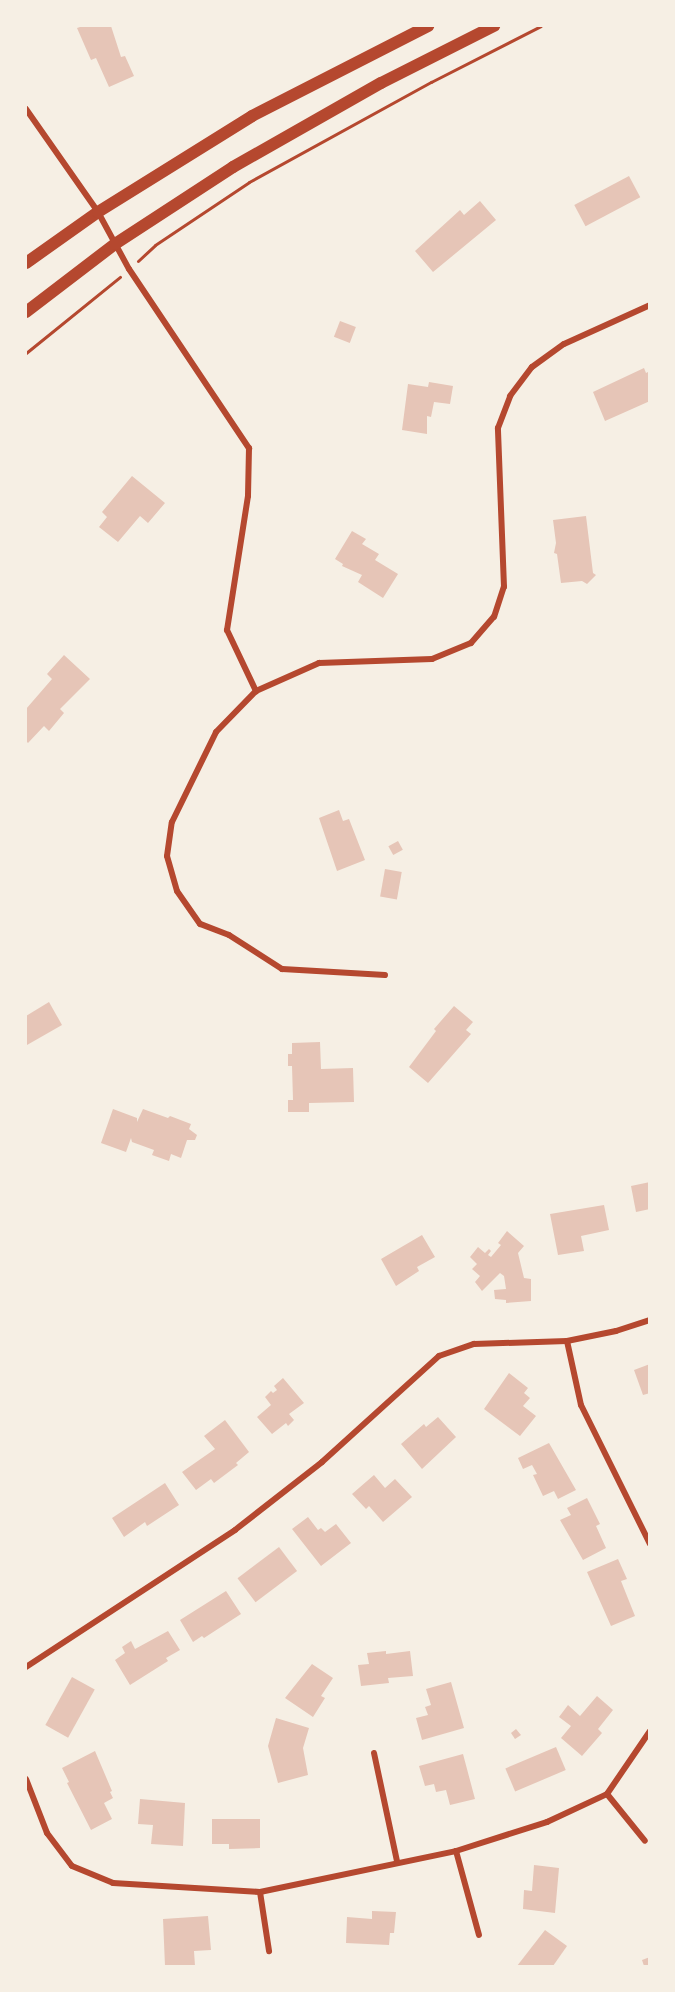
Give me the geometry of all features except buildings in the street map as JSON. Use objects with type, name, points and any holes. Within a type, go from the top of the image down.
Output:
[{"type":"main road","points":[[26,262],[98,212],[252,116],[428,26]]},
{"type":"main road","points":[[26,312],[115,244],[233,167],[381,83],[494,26]]},
{"type":"street","points":[[26,110],[98,212],[129,268],[249,448],[248,496],[227,630],[256,691]]},
{"type":"street","points":[[385,975],[282,969],[229,935],[200,924],[177,891],[167,856],[172,822],[216,732],[256,691],[319,663],[432,659],[471,643],[494,617],[504,587],[498,428],[510,396],[532,367],[564,344],[650,305]]},
{"type":"street","points":[[26,1667],[236,1530],[322,1462],[439,1356],[474,1344],[567,1341],[616,1331],[650,1320]]},
{"type":"street","points":[[567,1341],[581,1406],[650,1544]]},
{"type":"street","points":[[26,1779],[47,1833],[72,1866],[113,1883],[260,1892],[397,1861],[456,1851],[547,1822],[606,1794],[650,1731]]},
{"type":"street","points":[[374,1753],[397,1861]]},
{"type":"street","points":[[606,1794],[645,1841]]},
{"type":"street","points":[[456,1851],[479,1935]]},
{"type":"street","points":[[260,1892],[269,1951]]},
{"type":"path","points":[[26,353],[105,291],[155,245],[249,182],[431,82],[542,26]]}]
